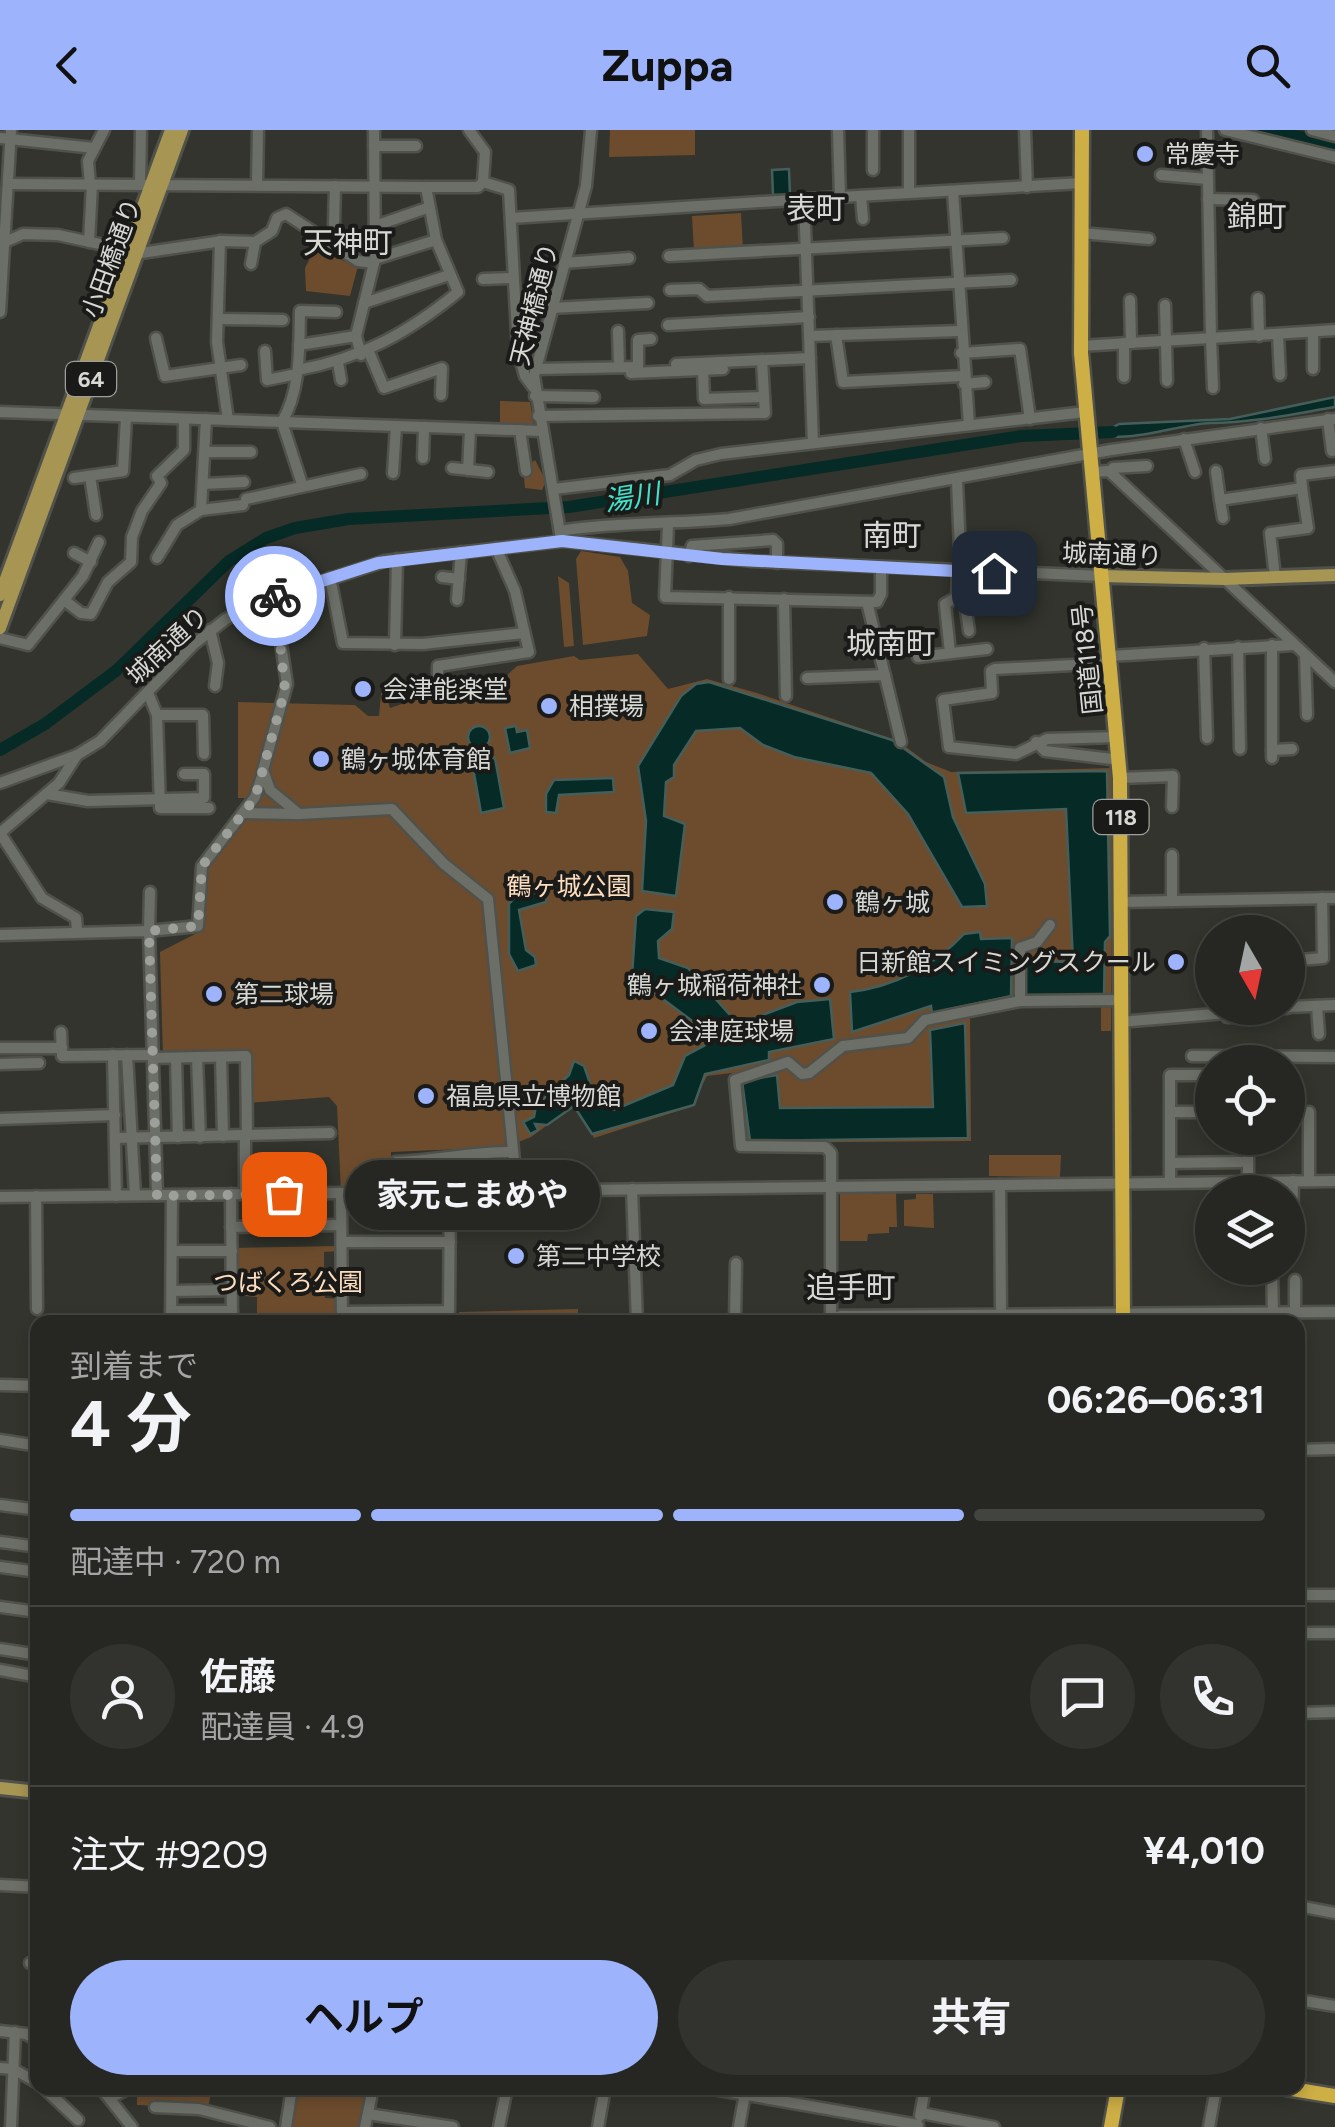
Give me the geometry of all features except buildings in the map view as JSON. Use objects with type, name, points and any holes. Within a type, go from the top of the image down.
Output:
[{"type":"highway","name":"国道118号","points":[[1082,130],[1080,346],[1120,778],[1122,1183]]},
{"type":"highway","name":"118","points":[[1122,1183],[1123,1315]]},
{"type":"highway","points":[[1305,2091],[1335,2096]]},
{"type":"highway","points":[[1111,2127],[1117,2095]]},
{"type":"main road","name":"小田橋通り","points":[[0,628],[133,251],[171,130]]},
{"type":"main road","name":"小田橋通り","points":[[151,185],[182,130]]},
{"type":"main road","name":"小田橋通り","points":[[0,595],[73,414]]},
{"type":"main road","name":"城南通り","points":[[1101,576],[1224,580],[1335,575]]},
{"type":"main road","points":[[0,1788],[30,1791]]},
{"type":"street","points":[[66,145],[68,130]]},
{"type":"street","points":[[89,242],[91,185],[86,166],[104,130]]},
{"type":"street","points":[[141,130],[151,185]]},
{"type":"street","points":[[257,186],[258,130]]},
{"type":"street","points":[[374,130],[375,261],[356,336],[384,388],[442,368],[442,395]]},
{"type":"street","points":[[10,184],[478,187],[485,152],[469,130]]},
{"type":"street","name":"天神橋通り","points":[[562,531],[538,416],[535,368],[587,178],[590,130]]},
{"type":"street","points":[[838,130],[840,197]]},
{"type":"street","points":[[873,130],[874,170]]},
{"type":"street","points":[[910,130],[910,193]]},
{"type":"street","points":[[1025,130],[1026,187]]},
{"type":"street","points":[[1207,130],[1213,388]]},
{"type":"street","points":[[1225,130],[1335,158]]},
{"type":"street","points":[[1312,130],[1335,136]]},
{"type":"street","points":[[0,312],[4,201],[10,184],[8,137],[94,148]]},
{"type":"street","points":[[374,146],[416,146]]},
{"type":"street","points":[[1161,175],[1208,179]]},
{"type":"street","points":[[482,182],[509,190],[518,352],[524,376],[535,392],[594,397]]},
{"type":"street","points":[[511,218],[1082,183]]},
{"type":"street","points":[[334,186],[334,224]]},
{"type":"street","points":[[265,352],[267,380],[338,362],[365,353],[414,326],[458,292],[436,240],[426,187]]},
{"type":"street","points":[[954,190],[961,353],[969,425]]},
{"type":"street","points":[[861,196],[862,219]]},
{"type":"street","points":[[1208,199],[1254,200]]},
{"type":"street","points":[[804,200],[814,444]]},
{"type":"street","points":[[376,226],[427,208]]},
{"type":"street","points":[[5,242],[23,234],[133,251],[220,241],[256,242],[272,231],[276,218],[286,214],[358,261],[375,261],[436,240]]},
{"type":"street","points":[[1081,233],[1149,239]]},
{"type":"street","points":[[669,256],[1003,238]]},
{"type":"street","points":[[220,241],[220,369],[228,420]]},
{"type":"street","points":[[251,264],[256,242]]},
{"type":"street","points":[[564,264],[629,258]]},
{"type":"street","points":[[364,303],[449,275]]},
{"type":"street","points":[[482,279],[514,278]]},
{"type":"street","points":[[670,290],[700,288],[707,296],[1011,280]]},
{"type":"street","points":[[1258,298],[1260,336]]},
{"type":"street","points":[[1124,376],[1130,300]]},
{"type":"street","points":[[551,308],[648,303]]},
{"type":"street","points":[[1165,305],[1167,381]]},
{"type":"street","points":[[282,422],[292,407],[298,372],[300,311],[336,312]]},
{"type":"street","points":[[668,324],[809,318]]},
{"type":"street","points":[[218,319],[283,320]]},
{"type":"street","points":[[810,336],[960,330]]},
{"type":"street","points":[[1080,346],[1335,330]]},
{"type":"street","points":[[618,331],[618,367]]},
{"type":"street","points":[[1313,332],[1314,369]]},
{"type":"street","points":[[1278,335],[1280,374]]},
{"type":"street","points":[[299,346],[356,336]]},
{"type":"street","points":[[836,336],[843,382],[985,382]]},
{"type":"street","points":[[156,338],[165,376],[241,365]]},
{"type":"street","points":[[636,371],[638,340],[651,339]]},
{"type":"street","points":[[961,353],[1020,349],[1030,419]]},
{"type":"street","points":[[676,364],[810,358]]},
{"type":"street","points":[[538,416],[765,413],[762,360]]},
{"type":"street","points":[[338,362],[341,380]]},
{"type":"street","points":[[535,368],[723,370]]},
{"type":"street","points":[[703,370],[704,399],[764,397]]},
{"type":"street","points":[[0,412],[542,431]]},
{"type":"street","points":[[554,492],[649,478],[721,454],[1085,414]]},
{"type":"street","points":[[74,478],[123,470],[126,418]]},
{"type":"street","points":[[562,531],[617,522],[668,525],[729,519],[957,481],[1111,450],[1332,419],[1332,449],[1318,448]]},
{"type":"street","points":[[59,582],[81,614],[91,614],[108,582],[131,562],[132,537],[142,511],[161,483],[158,476],[184,450],[184,420]]},
{"type":"street","points":[[201,510],[206,420]]},
{"type":"street","points":[[282,422],[302,484]]},
{"type":"street","points":[[393,473],[396,426]]},
{"type":"street","points":[[422,458],[424,428]]},
{"type":"street","points":[[1261,428],[1265,459]]},
{"type":"street","points":[[468,470],[470,430]]},
{"type":"street","points":[[520,430],[526,471]]},
{"type":"street","points":[[1184,439],[1195,472]]},
{"type":"street","points":[[1111,450],[1112,470],[1335,682]]},
{"type":"street","points":[[205,452],[251,452]]},
{"type":"street","points":[[1090,472],[1147,466]]},
{"type":"street","points":[[452,468],[488,472]]},
{"type":"street","points":[[1216,471],[1222,518]]},
{"type":"street","points":[[1274,576],[1270,533],[1308,528],[1301,475],[1335,471]]},
{"type":"street","points":[[157,558],[176,524],[201,510],[245,502],[302,484],[361,474]]},
{"type":"street","points":[[90,476],[96,515]]},
{"type":"street","points":[[957,481],[957,596]]},
{"type":"street","points":[[203,484],[244,482]]},
{"type":"street","points":[[1220,500],[1302,488]]},
{"type":"street","points":[[729,519],[731,542]]},
{"type":"street","points":[[668,525],[665,597],[877,602],[881,594],[881,567]]},
{"type":"street","name":"城南通り","points":[[0,783],[76,755],[104,738],[210,630],[274,597],[397,560],[496,548],[562,531],[689,556],[1101,576]]},
{"type":"street","points":[[689,556],[692,546],[773,540],[778,544],[777,562]]},
{"type":"street","points":[[0,638],[28,645],[68,596],[91,562],[99,542]]},
{"type":"street","points":[[403,690],[438,682],[438,666],[528,652],[515,591],[496,548]]},
{"type":"street","points":[[74,552],[91,562]]},
{"type":"street","points":[[458,600],[462,552]]},
{"type":"street","points":[[394,645],[397,560]]},
{"type":"street","points":[[330,578],[343,642],[394,645],[524,633]]},
{"type":"street","points":[[442,578],[459,579]]},
{"type":"street","points":[[957,596],[965,603],[968,630]]},
{"type":"street","points":[[950,653],[945,604],[957,596]]},
{"type":"street","points":[[0,935],[198,926],[202,866],[255,798],[287,684],[274,597]]},
{"type":"street","points":[[729,598],[729,678]]},
{"type":"street","points":[[784,599],[786,696]]},
{"type":"street","points":[[867,602],[901,742]]},
{"type":"street","points":[[210,630],[218,663],[215,686]]},
{"type":"street","points":[[1272,645],[1272,754],[1292,749]]},
{"type":"street","points":[[1118,736],[1036,742],[1016,754],[949,747],[942,700],[992,693],[990,671],[994,669],[1204,648],[1294,645]]},
{"type":"street","points":[[1238,647],[1240,749]]},
{"type":"street","points":[[1204,648],[1207,738]]},
{"type":"street","points":[[918,657],[987,649]]},
{"type":"street","points":[[1305,655],[1307,715]]},
{"type":"street","points":[[807,678],[885,675]]},
{"type":"street","points":[[148,693],[156,715],[160,808],[210,808]]},
{"type":"street","points":[[156,715],[203,715],[204,754]]},
{"type":"street","points":[[1036,742],[1045,752],[1112,759]]},
{"type":"street","points":[[76,755],[68,772],[47,794],[0,832],[42,898],[76,918],[78,930]]},
{"type":"street","points":[[263,770],[274,796],[299,814]]},
{"type":"street","points":[[47,794],[84,801],[204,798],[204,774],[184,774]]},
{"type":"street","points":[[1120,778],[1173,776],[1172,807]]},
{"type":"street","points":[[244,814],[392,809],[444,864],[487,895],[517,1190]]},
{"type":"street","points":[[1172,855],[1172,901]]},
{"type":"street","points":[[150,892],[157,1196]]},
{"type":"street","points":[[1305,960],[1322,958],[1322,898]]},
{"type":"street","points":[[1121,902],[1335,898]]},
{"type":"street","points":[[1020,1001],[1020,948],[1036,942],[1050,924]]},
{"type":"street","points":[[829,1315],[831,1153],[825,1147],[741,1146],[735,1080],[788,1062],[802,1074],[809,1074],[844,1046],[908,1038],[925,1020],[1020,1001],[1120,1000]]},
{"type":"street","points":[[1317,1006],[1318,1034]]},
{"type":"street","points":[[1305,1007],[1335,1006]]},
{"type":"street","points":[[1120,1022],[1195,1014]]},
{"type":"street","points":[[61,1032],[62,1056],[246,1056],[245,1194]]},
{"type":"street","points":[[0,1048],[62,1048]]},
{"type":"street","points":[[113,1055],[116,1196]]},
{"type":"street","points":[[127,1055],[134,1196]]},
{"type":"street","points":[[1192,1056],[1335,1058]]},
{"type":"street","points":[[198,1057],[200,1136]]},
{"type":"street","points":[[221,1057],[224,1136]]},
{"type":"street","points":[[176,1058],[178,1137]]},
{"type":"street","points":[[0,1064],[39,1064]]},
{"type":"street","points":[[1170,1182],[1170,1075],[1195,1075]]},
{"type":"street","points":[[1170,1112],[1195,1112]]},
{"type":"street","points":[[1309,1112],[1309,1181]]},
{"type":"street","points":[[0,1119],[115,1115]]},
{"type":"street","points":[[115,1138],[330,1133]]},
{"type":"street","points":[[396,1192],[396,1162],[430,1161],[476,1150],[514,1152]]},
{"type":"street","points":[[1170,1163],[1241,1162]]},
{"type":"street","points":[[1305,1181],[1335,1181]]},
{"type":"street","points":[[0,1196],[1195,1182]]},
{"type":"street","points":[[1000,1185],[1001,1315]]},
{"type":"street","points":[[632,1189],[637,1315]]},
{"type":"street","points":[[436,1315],[449,1311],[450,1191]]},
{"type":"street","points":[[341,1193],[342,1315]]},
{"type":"street","points":[[230,1194],[232,1315]]},
{"type":"street","points":[[36,1196],[37,1309]]},
{"type":"street","points":[[171,1315],[172,1196]]},
{"type":"street","points":[[231,1227],[342,1225]]},
{"type":"street","points":[[342,1242],[450,1242]]},
{"type":"street","points":[[173,1251],[232,1250]]},
{"type":"street","points":[[736,1263],[736,1315]]},
{"type":"street","points":[[1272,1285],[1273,1314]]},
{"type":"street","points":[[1295,1285],[1295,1313]]},
{"type":"street","points":[[172,1291],[232,1290]]},
{"type":"street","points":[[1260,1315],[1335,1312]]},
{"type":"street","points":[[0,1385],[30,1386]]},
{"type":"street","points":[[0,1440],[30,1445]]},
{"type":"street","points":[[1305,1450],[1335,1449]]},
{"type":"street","points":[[0,1504],[30,1509]]},
{"type":"street","points":[[0,1542],[30,1546]]},
{"type":"street","points":[[0,1567],[30,1571]]},
{"type":"street","points":[[1305,1595],[1335,1595]]},
{"type":"street","points":[[0,1606],[30,1611]]},
{"type":"street","points":[[1305,1632],[1335,1633]]},
{"type":"street","points":[[0,1649],[30,1654]]},
{"type":"street","points":[[0,1670],[30,1675]]},
{"type":"street","points":[[1305,1713],[1335,1712]]},
{"type":"street","points":[[0,1884],[30,1886]]},
{"type":"street","points":[[1305,1907],[1335,1913]]},
{"type":"street","points":[[1305,2001],[1335,2006]]},
{"type":"street","points":[[0,2031],[30,2037]]},
{"type":"street","points":[[10,2127],[6,2103],[15,2032]]},
{"type":"street","points":[[0,2068],[13,2069],[30,2079]]},
{"type":"street","points":[[51,2095],[78,2120]]},
{"type":"street","points":[[107,2095],[132,2127]]},
{"type":"street","points":[[110,2098],[115,2095]]},
{"type":"street","points":[[286,2127],[291,2095]]},
{"type":"street","points":[[365,2127],[371,2095]]},
{"type":"street","points":[[502,2126],[506,2095]]},
{"type":"street","points":[[598,2127],[604,2095]]},
{"type":"street","points":[[739,2127],[745,2095]]},
{"type":"street","points":[[766,2095],[918,2126],[924,2095]]},
{"type":"street","points":[[1209,2127],[1215,2095]]},
{"type":"street","points":[[155,2107],[198,2109],[270,2127]]},
{"type":"street","points":[[921,2112],[994,2127]]},
{"type":"street","points":[[368,2114],[453,2127]]},
{"type":"green space","points":[[610,130],[695,130],[695,155],[609,157]]},
{"type":"green space","points":[[741,213],[743,249],[694,252],[692,216]]},
{"type":"green space","points":[[314,250],[358,266],[350,296],[306,291],[305,268]]},
{"type":"green space","points":[[500,401],[530,402],[535,430],[500,428]]},
{"type":"green space","points":[[535,460],[546,481],[542,490],[525,488],[523,469]]},
{"type":"green space","points":[[581,551],[620,557],[628,571],[632,603],[650,615],[647,636],[583,645],[576,559]]},
{"type":"green space","points":[[558,576],[569,583],[574,646],[564,647]]},
{"type":"green space","name":"鶴ヶ城公園","points":[[638,654],[668,689],[707,679],[757,693],[898,741],[926,762],[951,772],[1113,768],[1111,1031],[1101,1031],[1101,1005],[1006,1006],[970,1015],[971,1141],[744,1143],[740,1072],[707,1076],[690,1107],[594,1138],[575,1105],[531,1137],[506,1147],[391,1152],[392,1191],[341,1192],[337,1106],[329,1097],[247,1103],[246,1055],[163,1056],[160,952],[197,933],[197,881],[251,798],[238,798],[238,702],[355,705],[368,716],[379,716],[382,683],[390,708],[462,683],[505,677],[517,666],[574,656],[580,660]]},
{"type":"green space","points":[[989,1155],[1061,1155],[1060,1177],[989,1176]]},
{"type":"green space","points":[[896,1193],[897,1227],[889,1227],[889,1233],[868,1234],[867,1241],[840,1241],[840,1194]]},
{"type":"green space","points":[[916,1194],[933,1194],[934,1228],[904,1226],[904,1200],[916,1199]]},
{"type":"green space","name":"つばくろ公園","points":[[341,1246],[340,1251],[324,1252],[324,1292],[325,1298],[341,1299],[341,1315],[257,1315],[257,1297],[233,1295],[233,1248]]},
{"type":"green space","points":[[578,1309],[578,1315],[459,1315]]},
{"type":"green space","points":[[137,2095],[211,2095],[208,2108],[137,2105]]},
{"type":"green space","points":[[297,2095],[365,2095],[359,2127],[291,2127]]},
{"type":"water","points":[[789,169],[790,195],[773,195],[772,170]]},
{"type":"water","points":[[1335,397],[1335,407],[1273,418],[1198,424],[1124,437],[1101,434],[1119,424],[1230,419]]},
{"type":"water","points":[[709,682],[892,740],[944,777],[953,817],[985,884],[987,906],[962,907],[908,814],[871,773],[794,757],[763,745],[740,728],[696,731],[674,765],[674,777],[666,782],[664,816],[685,824],[676,896],[642,891],[646,821],[638,766],[681,696],[696,684]]},
{"type":"water","points":[[479,726],[487,729],[487,745],[479,748],[471,745],[468,737],[471,729]]},
{"type":"water","points":[[516,726],[517,732],[527,730],[530,748],[510,753],[505,728]]},
{"type":"water","points":[[495,758],[504,808],[481,813],[472,762]]},
{"type":"water","points":[[1107,771],[1110,936],[1105,942],[1104,996],[1026,996],[1024,961],[1073,962],[1066,809],[966,813],[958,773]]},
{"type":"water","points":[[613,778],[614,792],[559,795],[556,813],[546,812],[546,794],[554,780]]},
{"type":"water","points":[[547,891],[546,902],[519,910],[526,950],[535,957],[536,965],[518,971],[509,954],[509,904],[516,896]]},
{"type":"water","points":[[645,909],[674,912],[672,929],[658,941],[659,958],[688,968],[738,1024],[797,1002],[830,999],[834,1039],[769,1052],[769,1060],[705,1074],[694,1105],[592,1134],[574,1106],[547,1125],[535,1124],[538,1130],[530,1134],[523,1122],[534,1117],[536,1106],[569,1075],[574,1061],[584,1066],[597,1103],[614,1110],[673,1085],[685,1056],[707,1044],[703,1029],[632,976],[636,916]]},
{"type":"water","points":[[980,932],[981,939],[1012,938],[1011,996],[932,1013],[931,1006],[852,1032],[850,992],[912,973],[940,956],[964,934]]},
{"type":"water","points":[[965,1023],[968,1138],[750,1141],[742,1081],[777,1075],[780,1108],[933,1107],[930,1030]]},
{"type":"waterway","points":[[1259,130],[1335,143]]},
{"type":"waterway","name":"湯川","points":[[0,750],[45,724],[117,670],[229,561],[266,538],[295,528],[348,519],[569,507],[1021,436],[1113,432]]},
{"type":"way so far","points":[[275,596],[287,684],[255,798],[202,866],[198,926],[192,930],[149,931],[157,1196],[284,1194]]},
{"type":"place","name":"常慶寺","points":[[1145,154]]},
{"type":"place","name":"会津能楽堂","points":[[363,689]]},
{"type":"place","name":"相撲場","points":[[549,706]]},
{"type":"place","name":"鶴ヶ城体育館","points":[[321,759]]},
{"type":"place","name":"鶴ヶ城","points":[[835,902]]},
{"type":"place","name":"日新館スイミングスクール","points":[[1176,962]]},
{"type":"place","name":"鶴ヶ城稲荷神社","points":[[822,985]]},
{"type":"place","name":"第二球場","points":[[214,994]]},
{"type":"place","name":"会津庭球場","points":[[649,1031]]},
{"type":"place","name":"福島県立博物館","points":[[426,1096]]},
{"type":"place","name":"家元こまめや","points":[[284,1194]]},
{"type":"place","name":"第二中学校","points":[[516,1256]]},
{"type":"district","name":"表町","points":[[816,208]]},
{"type":"district","name":"錦町","points":[[1257,216]]},
{"type":"district","name":"天神町","points":[[348,242]]},
{"type":"district","name":"南町","points":[[892,535]]},
{"type":"district","name":"城南町","points":[[891,643]]},
{"type":"district","name":"追手町","points":[[851,1287]]},
{"type":"route","points":[[275,596],[378,563],[562,541],[722,559],[994,573]]}]
